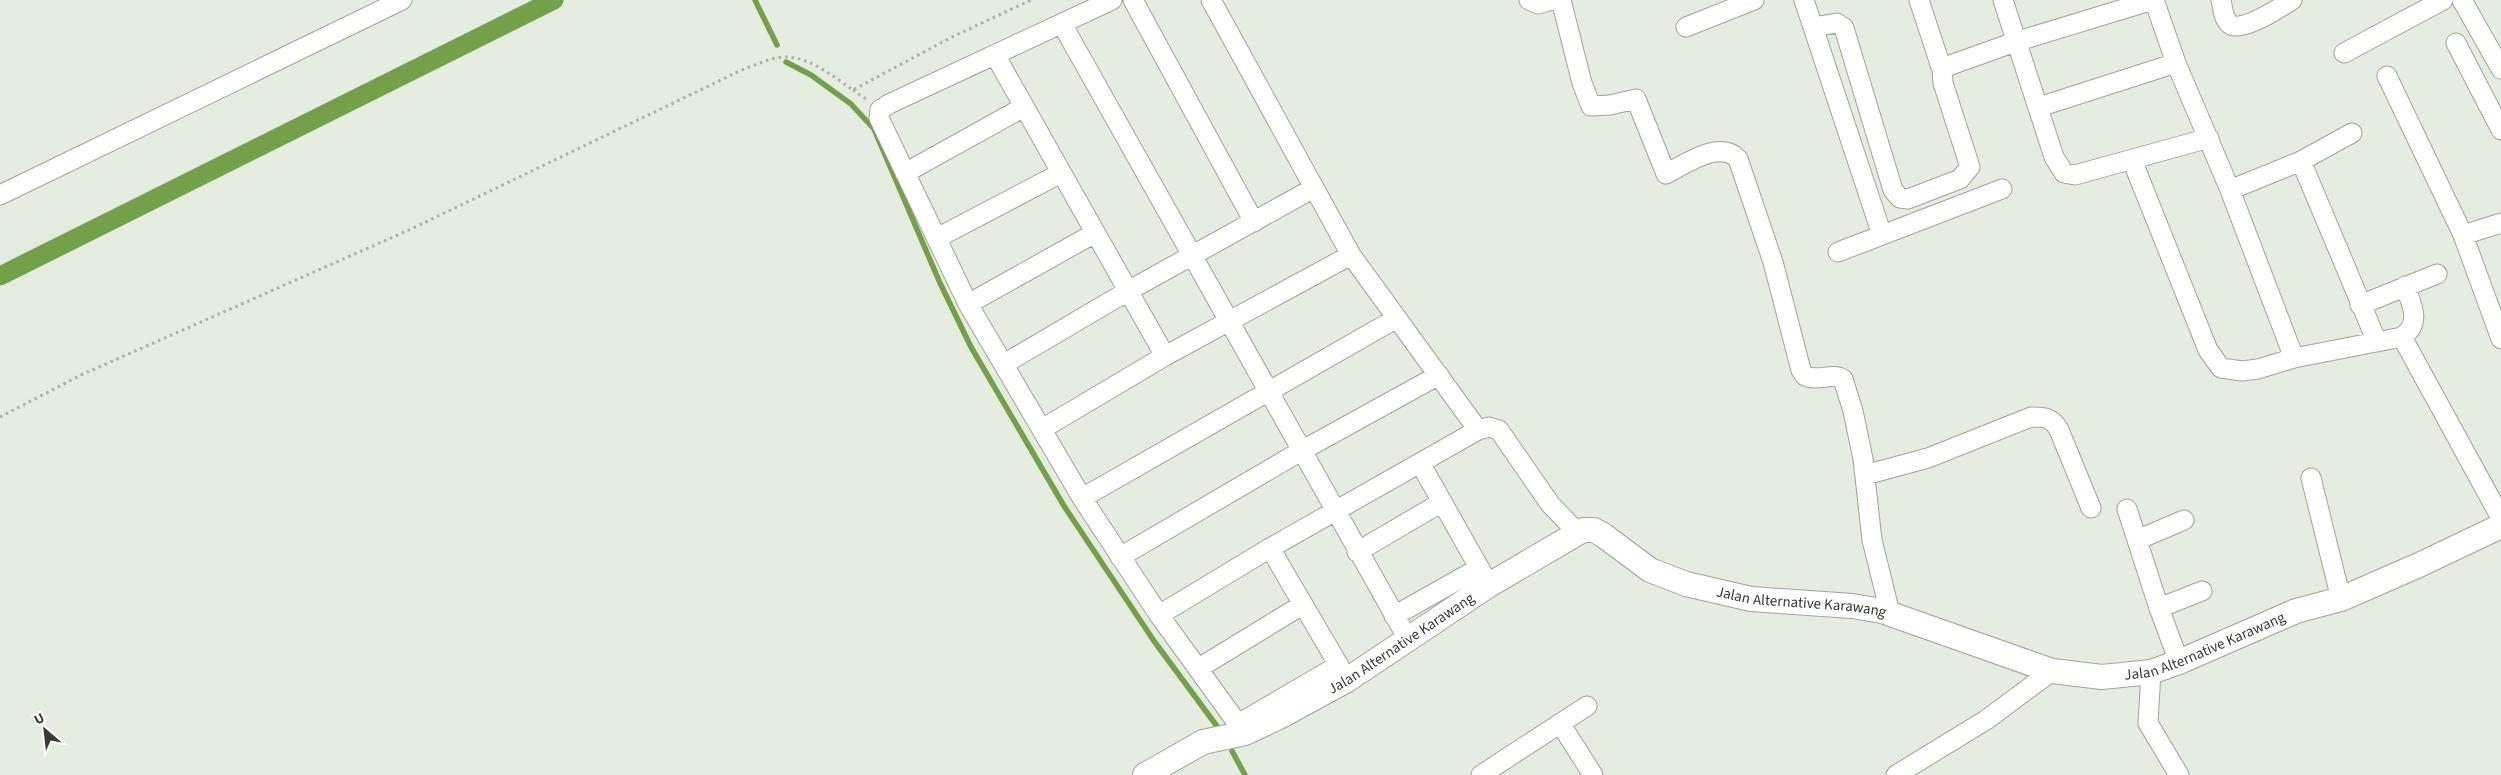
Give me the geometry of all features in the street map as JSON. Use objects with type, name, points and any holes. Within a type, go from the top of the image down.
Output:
[{"type":"street","points":[[0,195],[380,5],[402,0]]},
{"type":"street","points":[[1112,0],[880,110],[879,118],[968,304],[1082,498],[1159,615],[1238,724],[1343,673],[1270,548]]},
{"type":"street","points":[[1132,0],[1254,222]]},
{"type":"street","points":[[1210,0],[1351,255],[1478,430]]},
{"type":"street","points":[[1529,0],[1538,4],[1552,0]]},
{"type":"street","points":[[1561,0],[1582,84],[1591,106],[1610,105],[1636,100],[1666,174],[1714,153],[1725,151],[1732,153],[1738,159],[1773,262],[1801,370],[1805,376],[1812,379],[1820,380],[1835,376],[1843,379],[1853,411],[1865,475],[1872,540],[1890,613]]},
{"type":"street","points":[[1686,27],[1754,0]]},
{"type":"street","points":[[1804,0],[1882,235]]},
{"type":"street","points":[[1814,27],[1837,23],[1844,28],[1893,190],[1902,199],[1917,197],[1960,178],[1970,167],[1943,83],[1942,70],[1919,0]]},
{"type":"street","points":[[2003,0],[2015,42],[2040,107],[2054,157],[2058,166],[2066,174],[2075,175],[2209,138]]},
{"type":"street","points":[[1942,70],[1954,62],[2154,0],[2176,62],[2230,190],[2294,358]]},
{"type":"street","points":[[2221,0],[2226,19],[2233,26],[2238,26],[2261,18],[2292,0]]},
{"type":"street","points":[[2344,53],[2442,0]]},
{"type":"street","points":[[2462,0],[2501,69]]},
{"type":"street","points":[[1062,24],[1408,639]]},
{"type":"street","points":[[2456,43],[2501,130]]},
{"type":"street","points":[[995,56],[1165,356]]},
{"type":"street","points":[[2040,107],[2176,62]]},
{"type":"street","points":[[2387,76],[2463,236],[2501,339]]},
{"type":"street","points":[[905,173],[1024,107]]},
{"type":"street","points":[[2230,190],[2301,161],[2352,133]]},
{"type":"street","points":[[2132,160],[2208,350],[2217,363],[2227,370],[2258,369],[2294,358],[2402,337],[2411,329],[2413,322],[2411,303],[2405,286]]},
{"type":"street","points":[[2301,161],[2360,305],[2378,342]]},
{"type":"street","points":[[937,238],[1061,172]]},
{"type":"street","points":[[1004,364],[1128,291],[1314,188]]},
{"type":"street","points":[[1838,252],[2002,189]]},
{"type":"street","points":[[2463,236],[2501,223]]},
{"type":"street","points":[[968,304],[1095,233]]},
{"type":"street","points":[[1042,429],[1165,356],[1351,255]]},
{"type":"street","points":[[2360,305],[2437,274]]},
{"type":"street","points":[[1082,498],[1267,390],[1397,318]]},
{"type":"street","points":[[2402,337],[2501,518]]},
{"type":"street","points":[[1120,557],[1301,451],[1438,375]]},
{"type":"street","points":[[1865,475],[1928,458],[2031,417],[2044,417],[2056,425],[2092,508]]},
{"type":"street","points":[[1159,615],[1270,548],[1478,430],[1489,427],[1499,430],[1550,504],[1577,532]]},
{"type":"street","points":[[1394,616],[1484,576],[1420,463]]},
{"type":"street","points":[[2311,478],[2341,599]]},
{"type":"street","points":[[1358,552],[1442,502]]},
{"type":"street","points":[[2128,509],[2159,608],[2179,662]]},
{"type":"street","points":[[2137,540],[2184,520]]},
{"type":"street","name":"Jalan Alternative Karawang","points":[[1150,774],[1203,742],[1245,733],[1281,716],[1343,673],[1408,639],[1484,576],[1583,530],[1594,530],[1650,570],[1686,584],[1751,599],[1852,606],[1890,613],[2052,671],[2102,677],[2151,672],[2179,662],[2296,611],[2341,599],[2501,526]]},
{"type":"street","points":[[2159,608],[2202,591]]},
{"type":"street","points":[[1199,668],[1302,605]]},
{"type":"street","points":[[1896,775],[1986,720],[2052,671]]},
{"type":"street","points":[[2151,672],[2148,723],[2179,775]]},
{"type":"street","points":[[1481,775],[1587,706]]},
{"type":"street","points":[[1560,723],[1593,775]]},
{"type":"path","points":[[0,417],[81,375],[409,230],[746,68],[777,57],[798,58],[824,70],[853,90],[950,38],[1031,0]]},
{"type":"waterway","points":[[0,276],[554,0]]},
{"type":"waterway","points":[[755,0],[777,45]]},
{"type":"waterway","points":[[786,62],[811,75],[851,104],[874,129],[940,283],[971,347],[1064,506],[1154,641],[1219,729]]},
{"type":"waterway","points":[[1232,751],[1245,775]]}]
